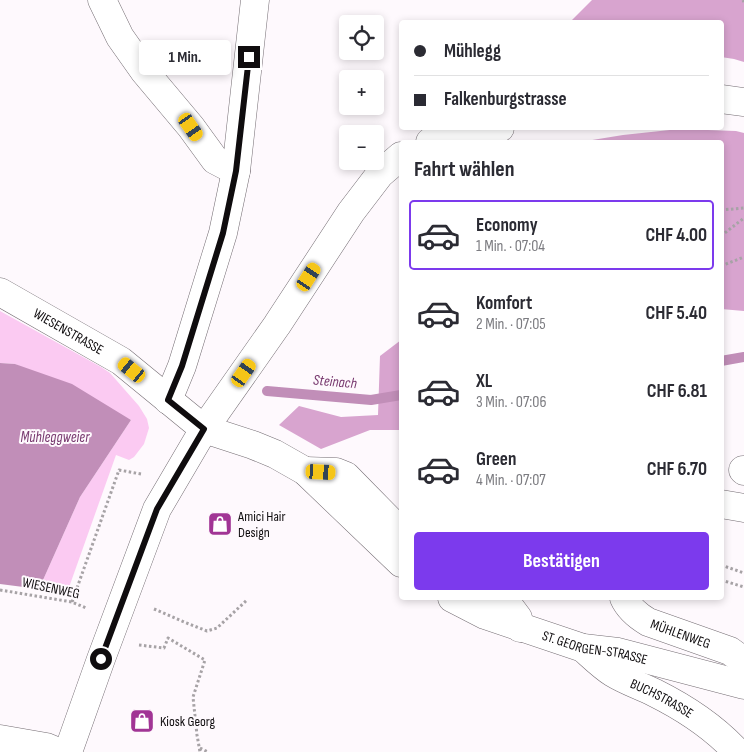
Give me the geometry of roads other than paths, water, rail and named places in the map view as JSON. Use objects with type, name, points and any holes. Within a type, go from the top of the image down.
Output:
[{"type":"street","points":[[102,0],[120,37],[144,71],[191,127],[215,160],[236,171]]},
{"type":"street","points":[[168,400],[182,366],[223,233],[236,171],[255,0]]},
{"type":"street","points":[[724,99],[744,102]]},
{"type":"street","points":[[435,140],[484,130]]},
{"type":"street","points":[[68,752],[157,509],[204,429],[277,325],[351,212],[380,174],[399,158]]},
{"type":"street","name":"WIESENSTRASSE","points":[[0,292],[120,361],[204,429]]},
{"type":"street","points":[[204,429],[275,454],[305,471],[399,561]]},
{"type":"street","points":[[305,471],[336,472],[346,476],[399,530]]},
{"type":"street","points":[[724,505],[744,508]]},
{"type":"street","name":"ST. GEORGEN-STRASSE","points":[[456,600],[486,615],[520,628],[583,648],[618,652],[744,685]]},
{"type":"street","points":[[499,600],[509,606],[518,618],[520,628]]},
{"type":"street","name":"MÜHLENWEG","points":[[625,600],[636,614],[648,622],[730,651],[744,661]]},
{"type":"street","name":"BUCHSTRASSE","points":[[583,648],[613,673],[657,694],[709,725],[737,752]]},
{"type":"street","points":[[0,739],[58,752]]},
{"type":"water","name":"Mühleggweier","points":[[0,363],[15,364],[72,384],[131,420],[80,497],[39,589],[0,584]]},
{"type":"waterway","name":"Steinach","points":[[724,360],[744,357]]},
{"type":"waterway","name":"Steinach","points":[[267,391],[371,400],[399,395]]},
{"type":"place","name":"Amici Hair Design","points":[[220,524]]},
{"type":"place","name":"Kiosk Georg","points":[[142,721]]}]
